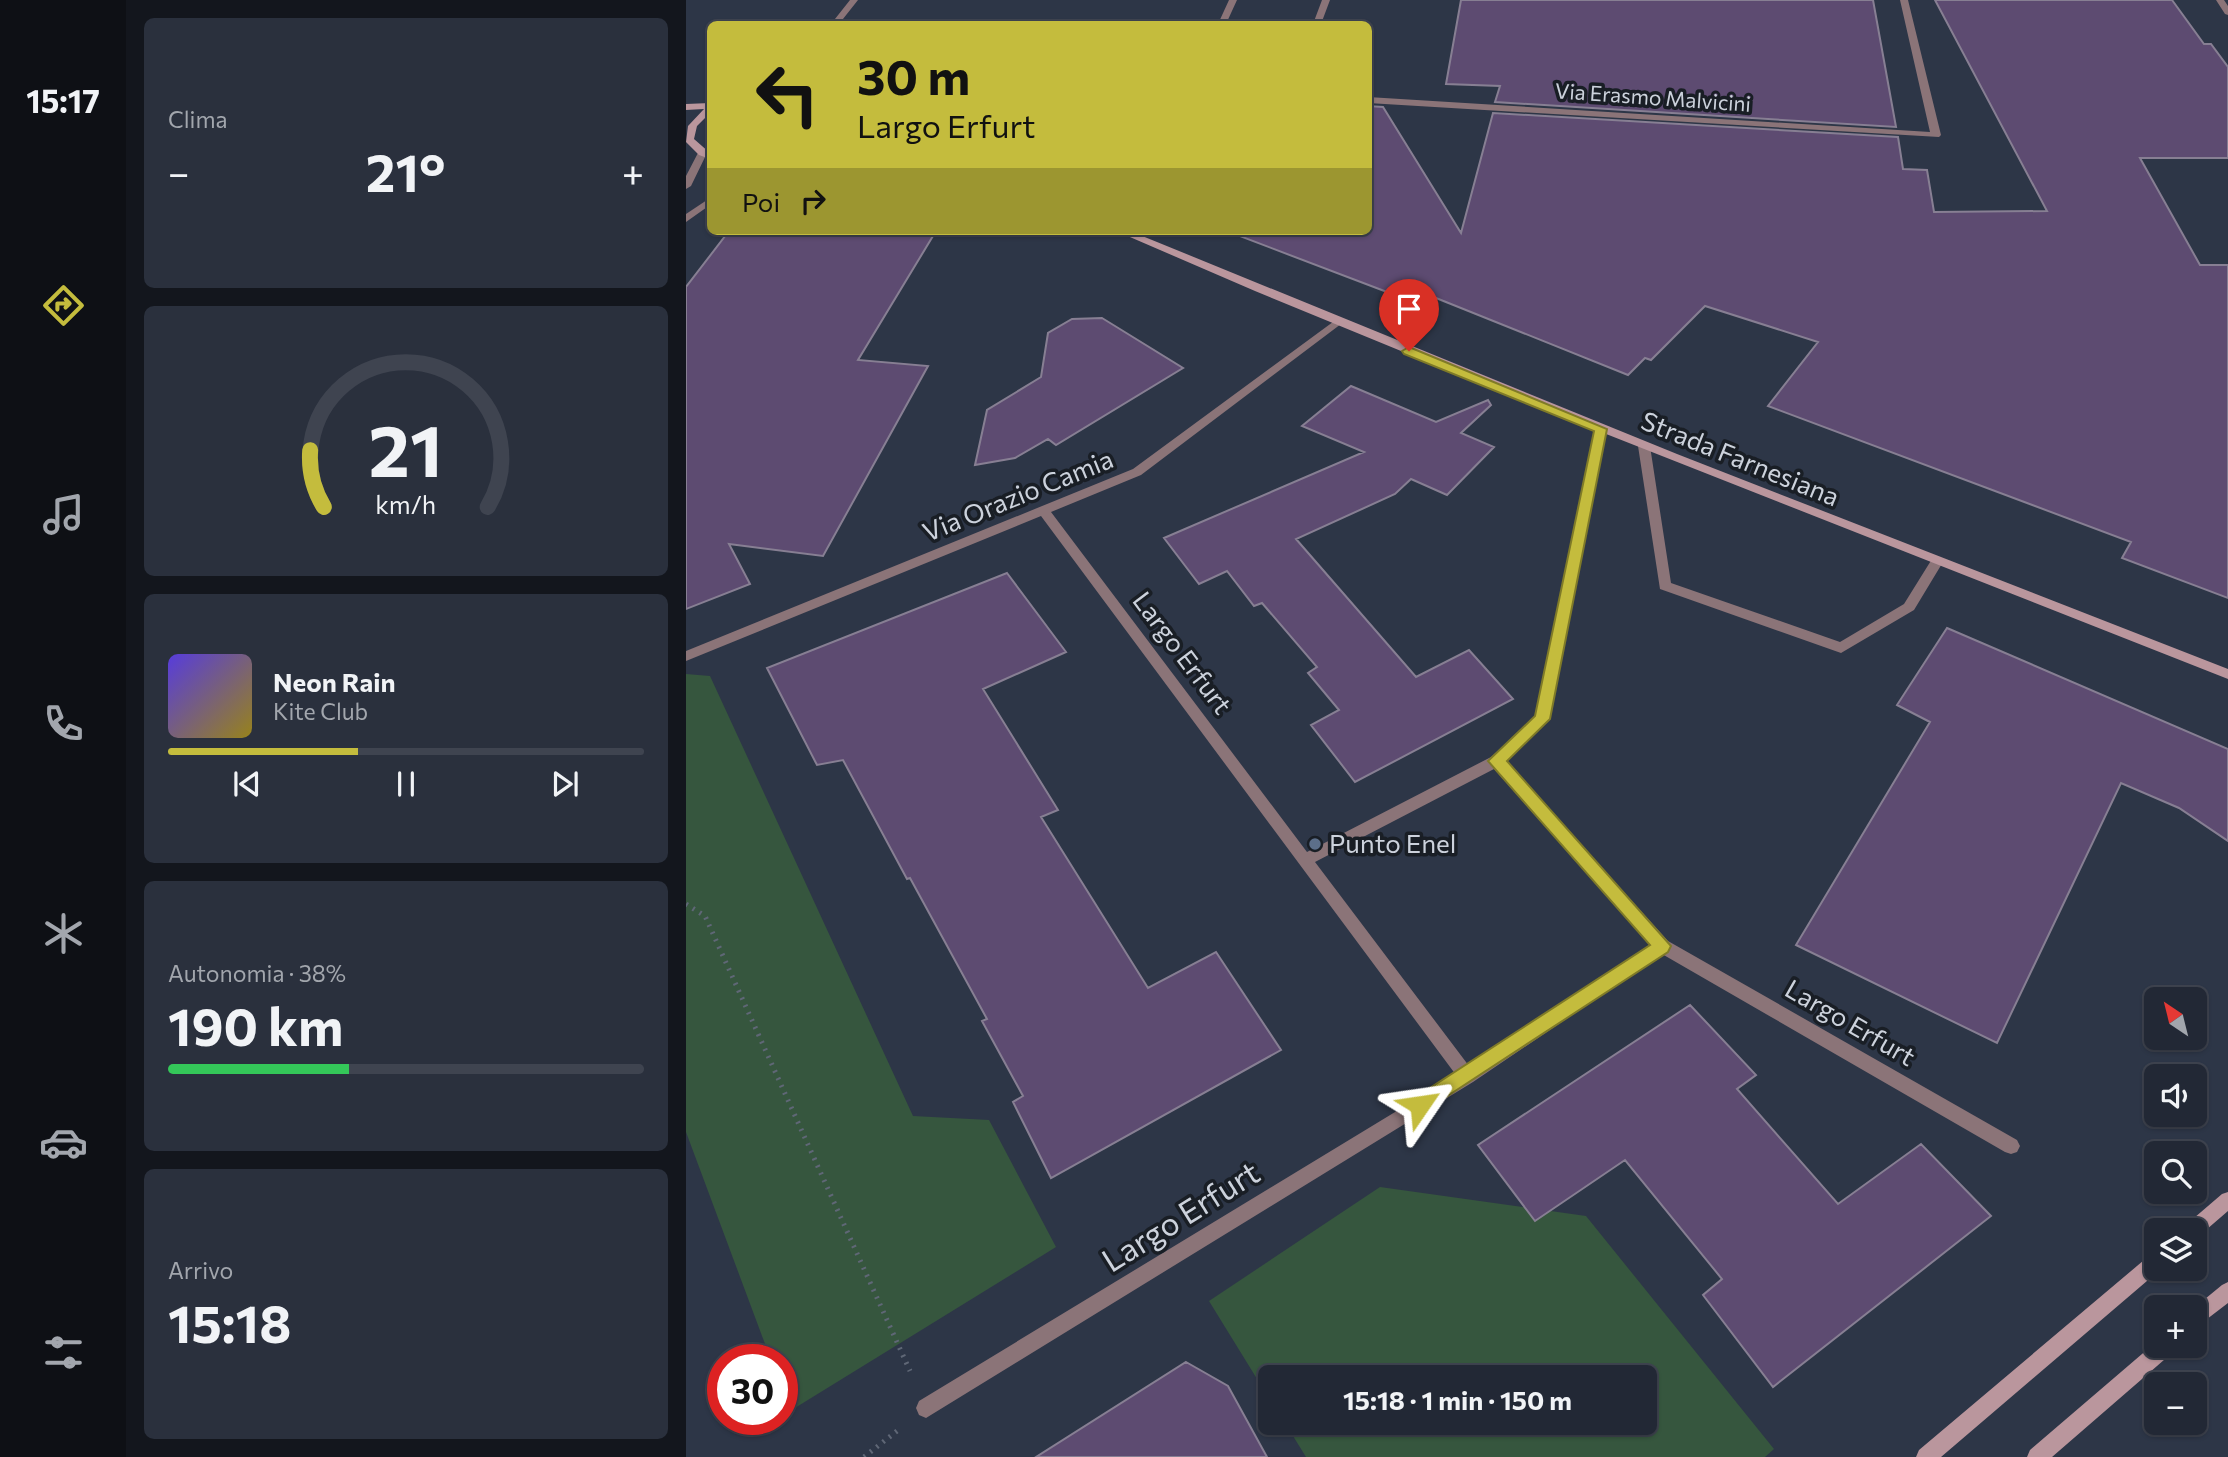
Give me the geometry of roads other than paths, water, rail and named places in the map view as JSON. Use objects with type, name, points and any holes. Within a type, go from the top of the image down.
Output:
[{"type":"street","points":[[837,21],[854,0]]},
{"type":"street","points":[[1223,21],[1233,0]]},
{"type":"street","points":[[1318,21],[1326,0]]},
{"type":"street","name":"Via Erasmo Malvicini","points":[[1372,100],[1936,135],[1904,0]]},
{"type":"street","points":[[2220,0],[2228,12]]},
{"type":"street","points":[[686,107],[707,108]]},
{"type":"street","points":[[686,186],[706,155],[688,140],[689,131],[694,122],[707,111]]},
{"type":"street","points":[[686,219],[707,203]]},
{"type":"street","name":"Strada Farnesiana","points":[[1130,235],[1601,429],[2228,674]]},
{"type":"street","name":"Via Orazio Camia","points":[[686,656],[1137,471],[1337,322]]},
{"type":"street","points":[[1305,860],[1496,761],[1542,719],[1601,429]]},
{"type":"street","points":[[1644,446],[1665,586],[1841,648],[1909,607],[1937,562]]},
{"type":"street","name":"Largo Erfurt","points":[[1043,510],[1467,1077]]},
{"type":"street","name":"Largo Erfurt","points":[[1496,761],[1662,946],[2011,1146]]},
{"type":"street","name":"Largo Erfurt","points":[[926,1408],[1467,1077],[1662,946]]},
{"type":"street","points":[[2207,1218],[2228,1200]]},
{"type":"street","points":[[1926,1457],[2144,1271]]},
{"type":"street","points":[[2207,1309],[2228,1291]]},
{"type":"street","points":[[2037,1457],[2151,1358]]},
{"type":"place","name":"Punto Enel","points":[[1315,844]]}]
